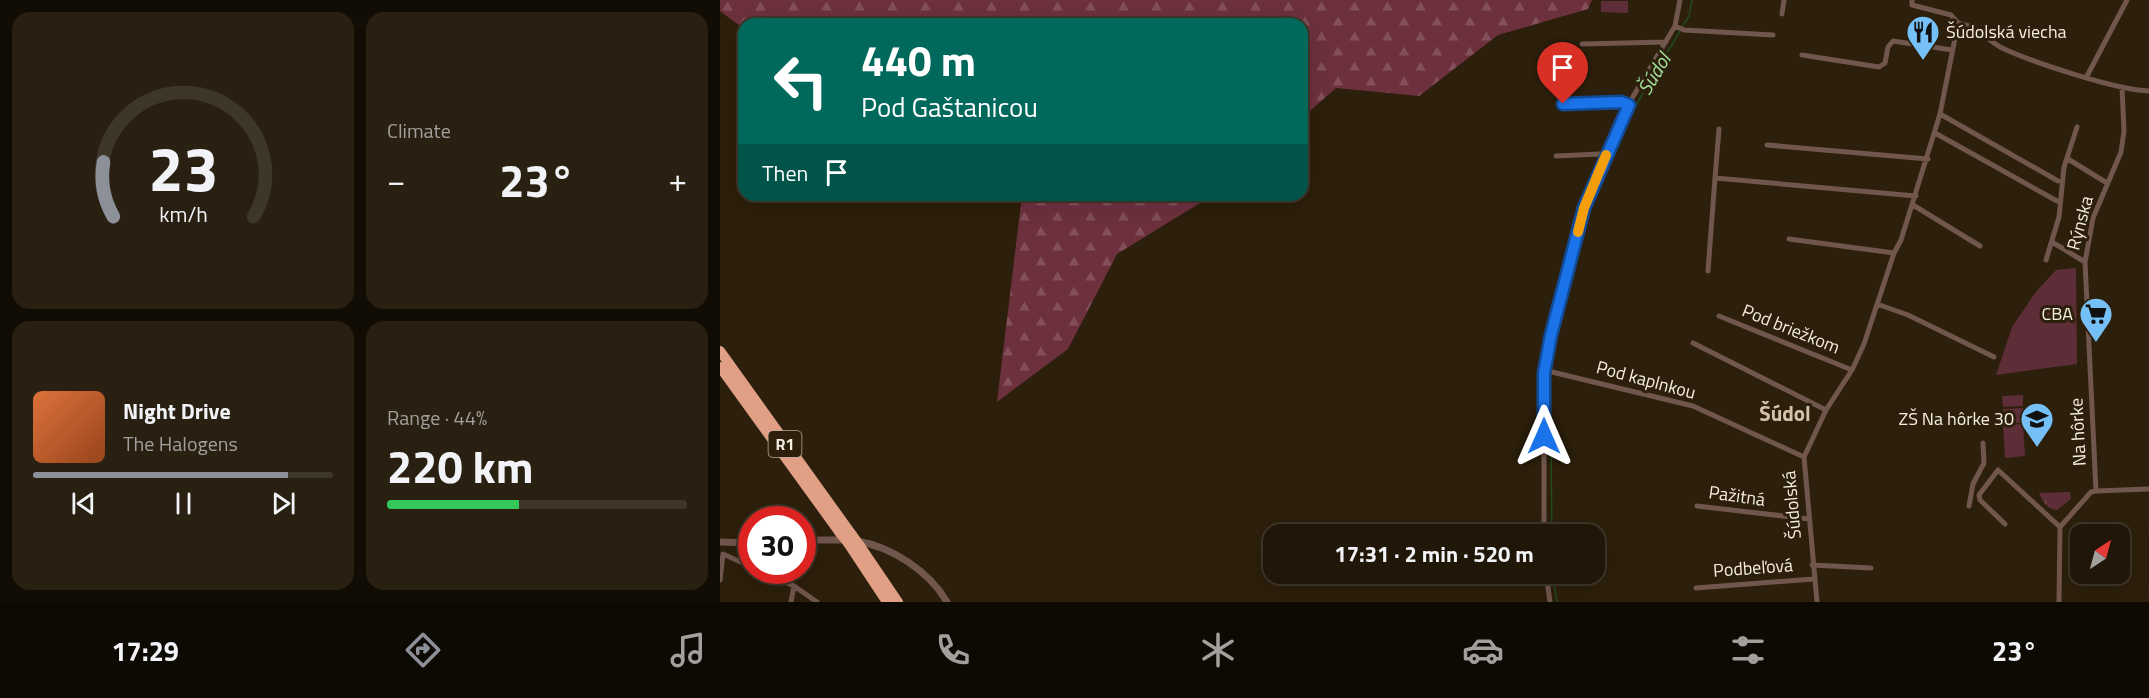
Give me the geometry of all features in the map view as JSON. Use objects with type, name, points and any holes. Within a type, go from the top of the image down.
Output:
[{"type":"highway","name":"R1","points":[[720,351],[850,539],[887,602]]},
{"type":"highway","name":"R1","points":[[720,368],[840,533],[860,546],[898,602]]},
{"type":"street","points":[[1544,524],[1551,335],[1584,208],[1629,105],[1666,42],[1679,28],[1680,0]]},
{"type":"street","points":[[1782,14],[1784,0]]},
{"type":"street","points":[[1912,0],[1912,5],[1951,15],[1958,24],[1979,29],[2000,47],[2122,87],[2149,91]]},
{"type":"street","points":[[2087,76],[2127,0]]},
{"type":"street","name":"Šúdolská","points":[[1817,602],[1813,579],[1804,457],[1826,410],[1852,370],[1894,253],[1901,240],[1935,133],[1958,24]]},
{"type":"street","points":[[1679,28],[1773,35]]},
{"type":"street","points":[[1802,55],[1879,67],[1885,63],[1888,47],[1893,41],[1952,50]]},
{"type":"street","points":[[1582,44],[1666,42]]},
{"type":"street","name":"Rýnska","points":[[2090,372],[2085,262],[2093,218],[2123,145],[2122,87]]},
{"type":"street","points":[[1563,104],[1621,102],[1629,105]]},
{"type":"street","points":[[1940,114],[2058,181]]},
{"type":"street","points":[[2046,260],[2061,204],[2062,174],[2068,159],[2072,135],[2077,127]]},
{"type":"street","points":[[1708,271],[1719,129]]},
{"type":"street","points":[[1935,133],[2058,201]]},
{"type":"street","points":[[1767,145],[1928,159]]},
{"type":"street","points":[[1556,156],[1600,154],[1605,157]]},
{"type":"street","points":[[2068,159],[2107,183]]},
{"type":"street","points":[[1715,178],[1916,196]]},
{"type":"street","points":[[1913,205],[1980,246]]},
{"type":"street","points":[[1790,238],[1894,253]]},
{"type":"street","points":[[2052,242],[2085,262]]},
{"type":"street","points":[[1877,304],[1908,315],[1994,357]]},
{"type":"street","name":"Pod briežkom","points":[[1719,316],[1852,370]]},
{"type":"street","points":[[1693,343],[1826,410]]},
{"type":"street","name":"Pod kaplnkou","points":[[1548,372],[1693,406],[1804,457]]},
{"type":"street","name":"Na hôrke","points":[[2090,372],[2096,491]]},
{"type":"street","points":[[1969,506],[1973,484],[1984,463],[1983,443]]},
{"type":"street","points":[[1979,495],[1998,470],[2060,527],[2059,602]]},
{"type":"street","name":"Na hôrke","points":[[2060,527],[2091,492],[2149,489]]},
{"type":"street","points":[[1971,494],[1979,495]]},
{"type":"street","points":[[1979,495],[1980,500],[2005,524]]},
{"type":"street","name":"Pažitná","points":[[1697,506],[1809,519]]},
{"type":"street","points":[[816,540],[850,540],[871,544],[892,553],[928,579],[947,602]]},
{"type":"street","points":[[720,542],[738,543]]},
{"type":"street","points":[[720,580],[723,554],[738,560]]},
{"type":"street","points":[[1812,565],[1871,568]]},
{"type":"street","name":"Podbeľová","points":[[1696,588],[1813,579]]},
{"type":"street","points":[[790,584],[817,602]]},
{"type":"street","points":[[1548,584],[1550,602]]},
{"type":"street","points":[[791,602],[794,586]]},
{"type":"green space","points":[[720,0],[1592,0],[1588,9],[1498,35],[1419,96],[1336,88],[1308,113],[1308,18],[738,18],[738,24],[720,11]]},
{"type":"green space","points":[[1601,1],[1628,1],[1628,13],[1601,12]]},
{"type":"green space","points":[[1021,201],[1203,201],[1117,254],[1068,349],[997,402]]},
{"type":"green space","points":[[2076,268],[2077,364],[1996,375],[2012,327],[2035,293],[2056,270]]},
{"type":"green space","points":[[2023,395],[2023,406],[2003,407],[2002,396]]},
{"type":"green space","points":[[2023,408],[2024,423],[2004,423],[2003,409]]},
{"type":"green space","points":[[2023,424],[2025,456],[2005,458],[2003,425]]},
{"type":"green space","points":[[2070,492],[2071,499],[2057,510],[2046,504],[2039,493]]},
{"type":"waterway","name":"Šúdol","points":[[1682,27],[1689,16],[1692,0]]},
{"type":"waterway","name":"Šúdol","points":[[1552,524],[1550,366],[1587,218],[1626,122],[1680,31]]},
{"type":"waterway","name":"Šúdol","points":[[1554,584],[1557,602]]},
{"type":"slow traffic","points":[[1578,232],[1584,208],[1606,155]]},
{"type":"place","name":"Šúdolská viecha","points":[[1923,61]]},
{"type":"place","name":"CBA","points":[[2096,343]]},
{"type":"place","name":"ZŠ Na hôrke 30","points":[[2037,448]]},
{"type":"district","name":"Šúdol","points":[[1785,414]]},
{"type":"route","points":[[1544,436],[1544,373],[1551,335],[1584,208],[1629,105],[1621,102],[1563,104]]}]
